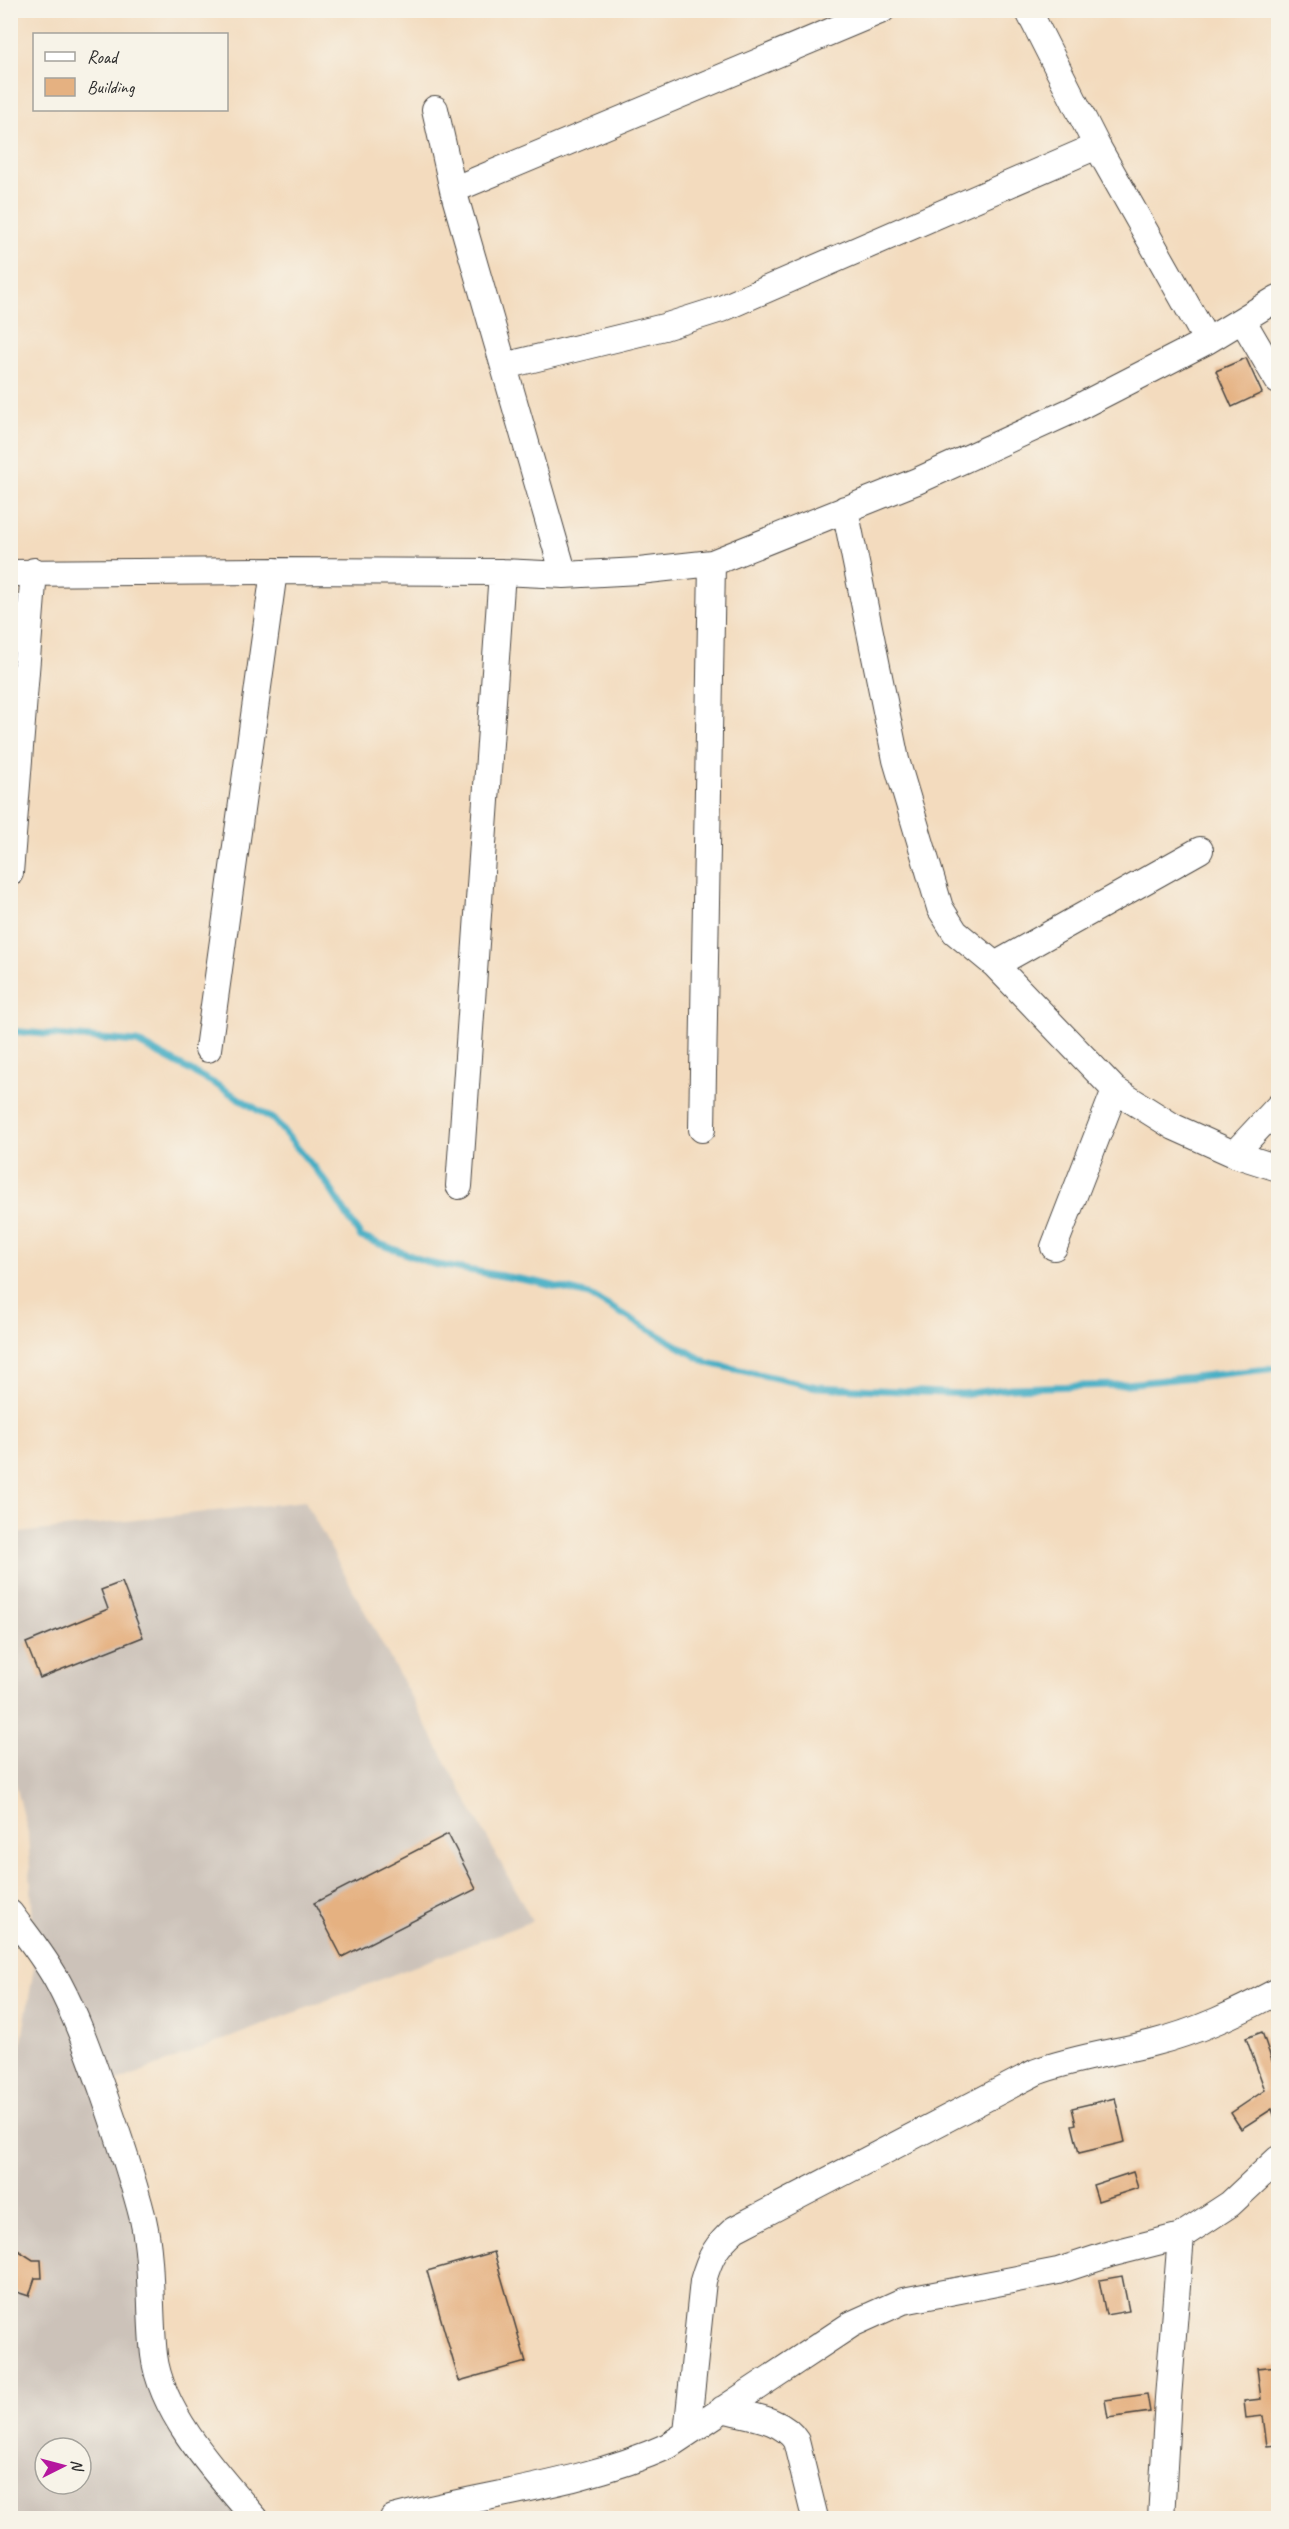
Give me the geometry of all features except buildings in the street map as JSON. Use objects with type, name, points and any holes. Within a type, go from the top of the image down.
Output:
[{"type":"street","points":[[453,190],[882,10]]},
{"type":"street","points":[[1028,10],[1097,146],[1207,341]]},
{"type":"street","points":[[435,109],[453,190],[564,575]]},
{"type":"street","points":[[504,366],[664,327],[721,309],[1097,146]]},
{"type":"street","points":[[10,873],[22,572],[502,572],[564,575],[639,571],[712,563],[917,481],[1071,411],[1207,341],[1278,298]]},
{"type":"street","points":[[1243,321],[1278,381]]},
{"type":"street","points":[[845,510],[896,760],[940,908],[955,932],[995,965],[1115,1090],[1174,1127],[1234,1154],[1278,1168]]},
{"type":"street","points":[[702,1129],[712,563]]},
{"type":"street","points":[[208,1049],[274,571]]},
{"type":"street","points":[[459,1186],[502,572]]},
{"type":"street","points":[[995,965],[1200,850]]},
{"type":"street","points":[[1054,1247],[1115,1090]]},
{"type":"street","points":[[1234,1154],[1278,1107]]},
{"type":"street","points":[[10,1913],[58,1982],[76,2018],[119,2136],[143,2221],[150,2268],[154,2354],[158,2380],[171,2409],[200,2450],[255,2518]]},
{"type":"street","points":[[687,2433],[703,2281],[709,2260],[719,2243],[735,2229],[1036,2073],[1054,2066],[1153,2043],[1200,2029],[1278,1991]]},
{"type":"street","points":[[393,2518],[588,2473],[647,2455],[668,2446],[852,2324],[877,2311],[903,2301],[1058,2271],[1110,2254],[1181,2236],[1230,2204],[1278,2158]]},
{"type":"street","points":[[1161,2518],[1181,2236]]},
{"type":"street","points":[[723,2409],[780,2425],[790,2432],[796,2441],[815,2518]]},
{"type":"shaded area","points":[[305,1501],[532,1921],[94,2090],[138,2229],[147,2351],[235,2511],[236,2518],[11,2518],[10,2087],[19,2058],[35,1961],[28,1833],[11,1765],[10,1534]]},
{"type":"waterway","points":[[10,1031],[137,1042],[217,1085],[274,1120],[326,1182],[361,1237],[433,1264],[537,1282],[589,1295],[708,1363],[817,1387],[963,1394],[1011,1388],[1117,1385],[1278,1368]]}]
